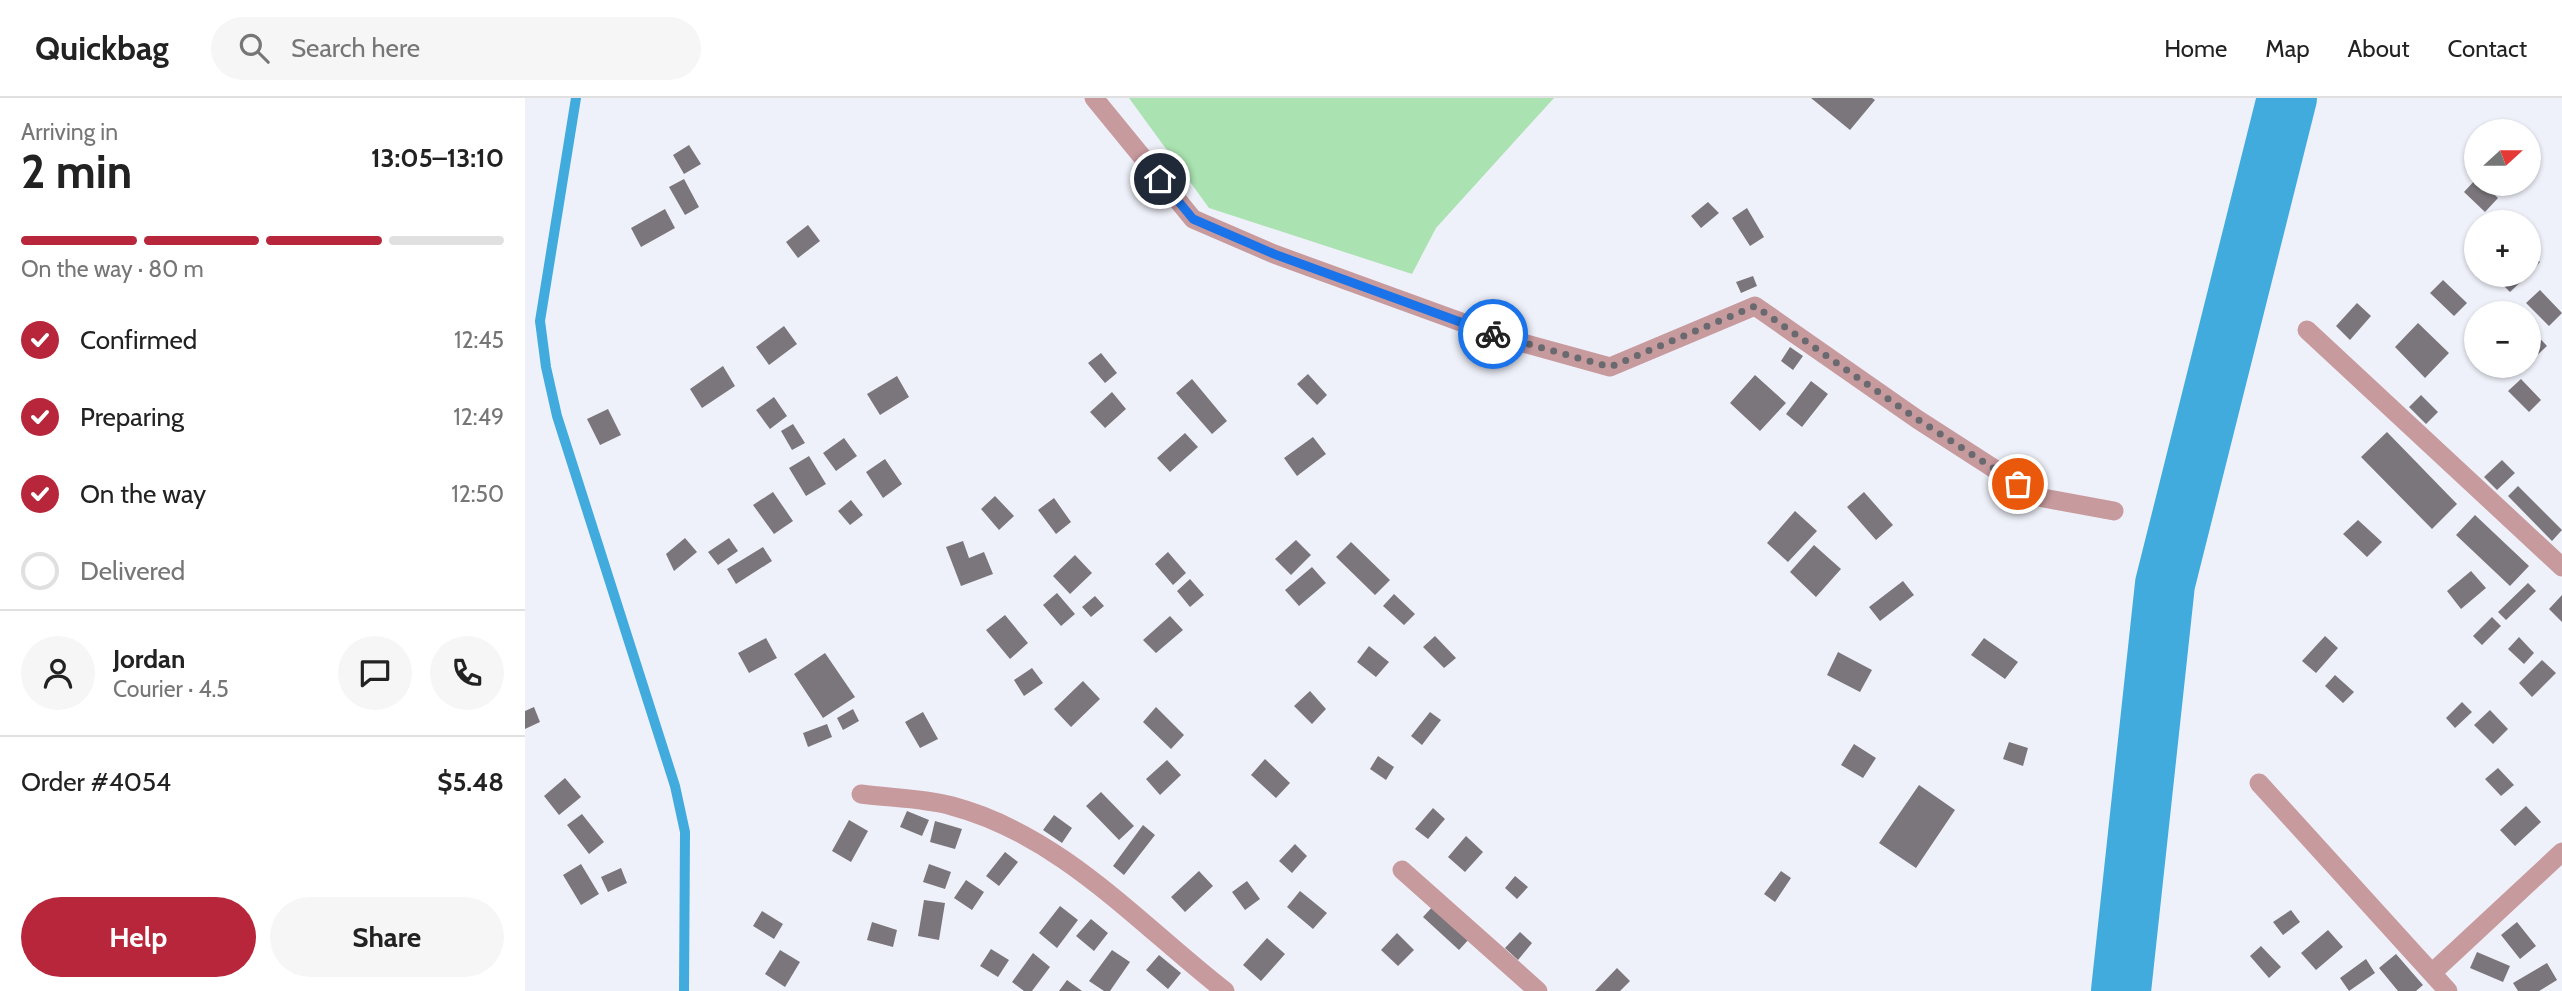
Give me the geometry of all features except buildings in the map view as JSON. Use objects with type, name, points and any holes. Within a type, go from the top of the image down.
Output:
[{"type":"street","points":[[1094,98],[1193,219],[1274,254],[1505,338],[1610,367],[1755,306],[1917,419],[2038,498],[2114,510]]},
{"type":"street","points":[[2307,330],[2562,567]]},
{"type":"street","points":[[2259,783],[2448,991]]},
{"type":"street","points":[[861,793],[952,806],[1037,840],[1087,876],[1225,991]]},
{"type":"street","points":[[2433,972],[2562,852]]},
{"type":"street","points":[[1402,870],[1538,991]]},
{"type":"green space","points":[[1129,98],[1554,98],[1436,228],[1412,274],[1209,208]]},
{"type":"waterway","points":[[576,98],[540,321],[546,367],[557,416],[675,786],[685,832],[684,991]]},
{"type":"waterway","points":[[2121,991],[2165,584],[2287,98]]},
{"type":"way so far","points":[[1493,334],[1610,367],[1755,306],[1781,321],[1917,419],[2018,484]]},
{"type":"route","points":[[1160,179],[1193,219],[1274,254],[1493,334]]}]
